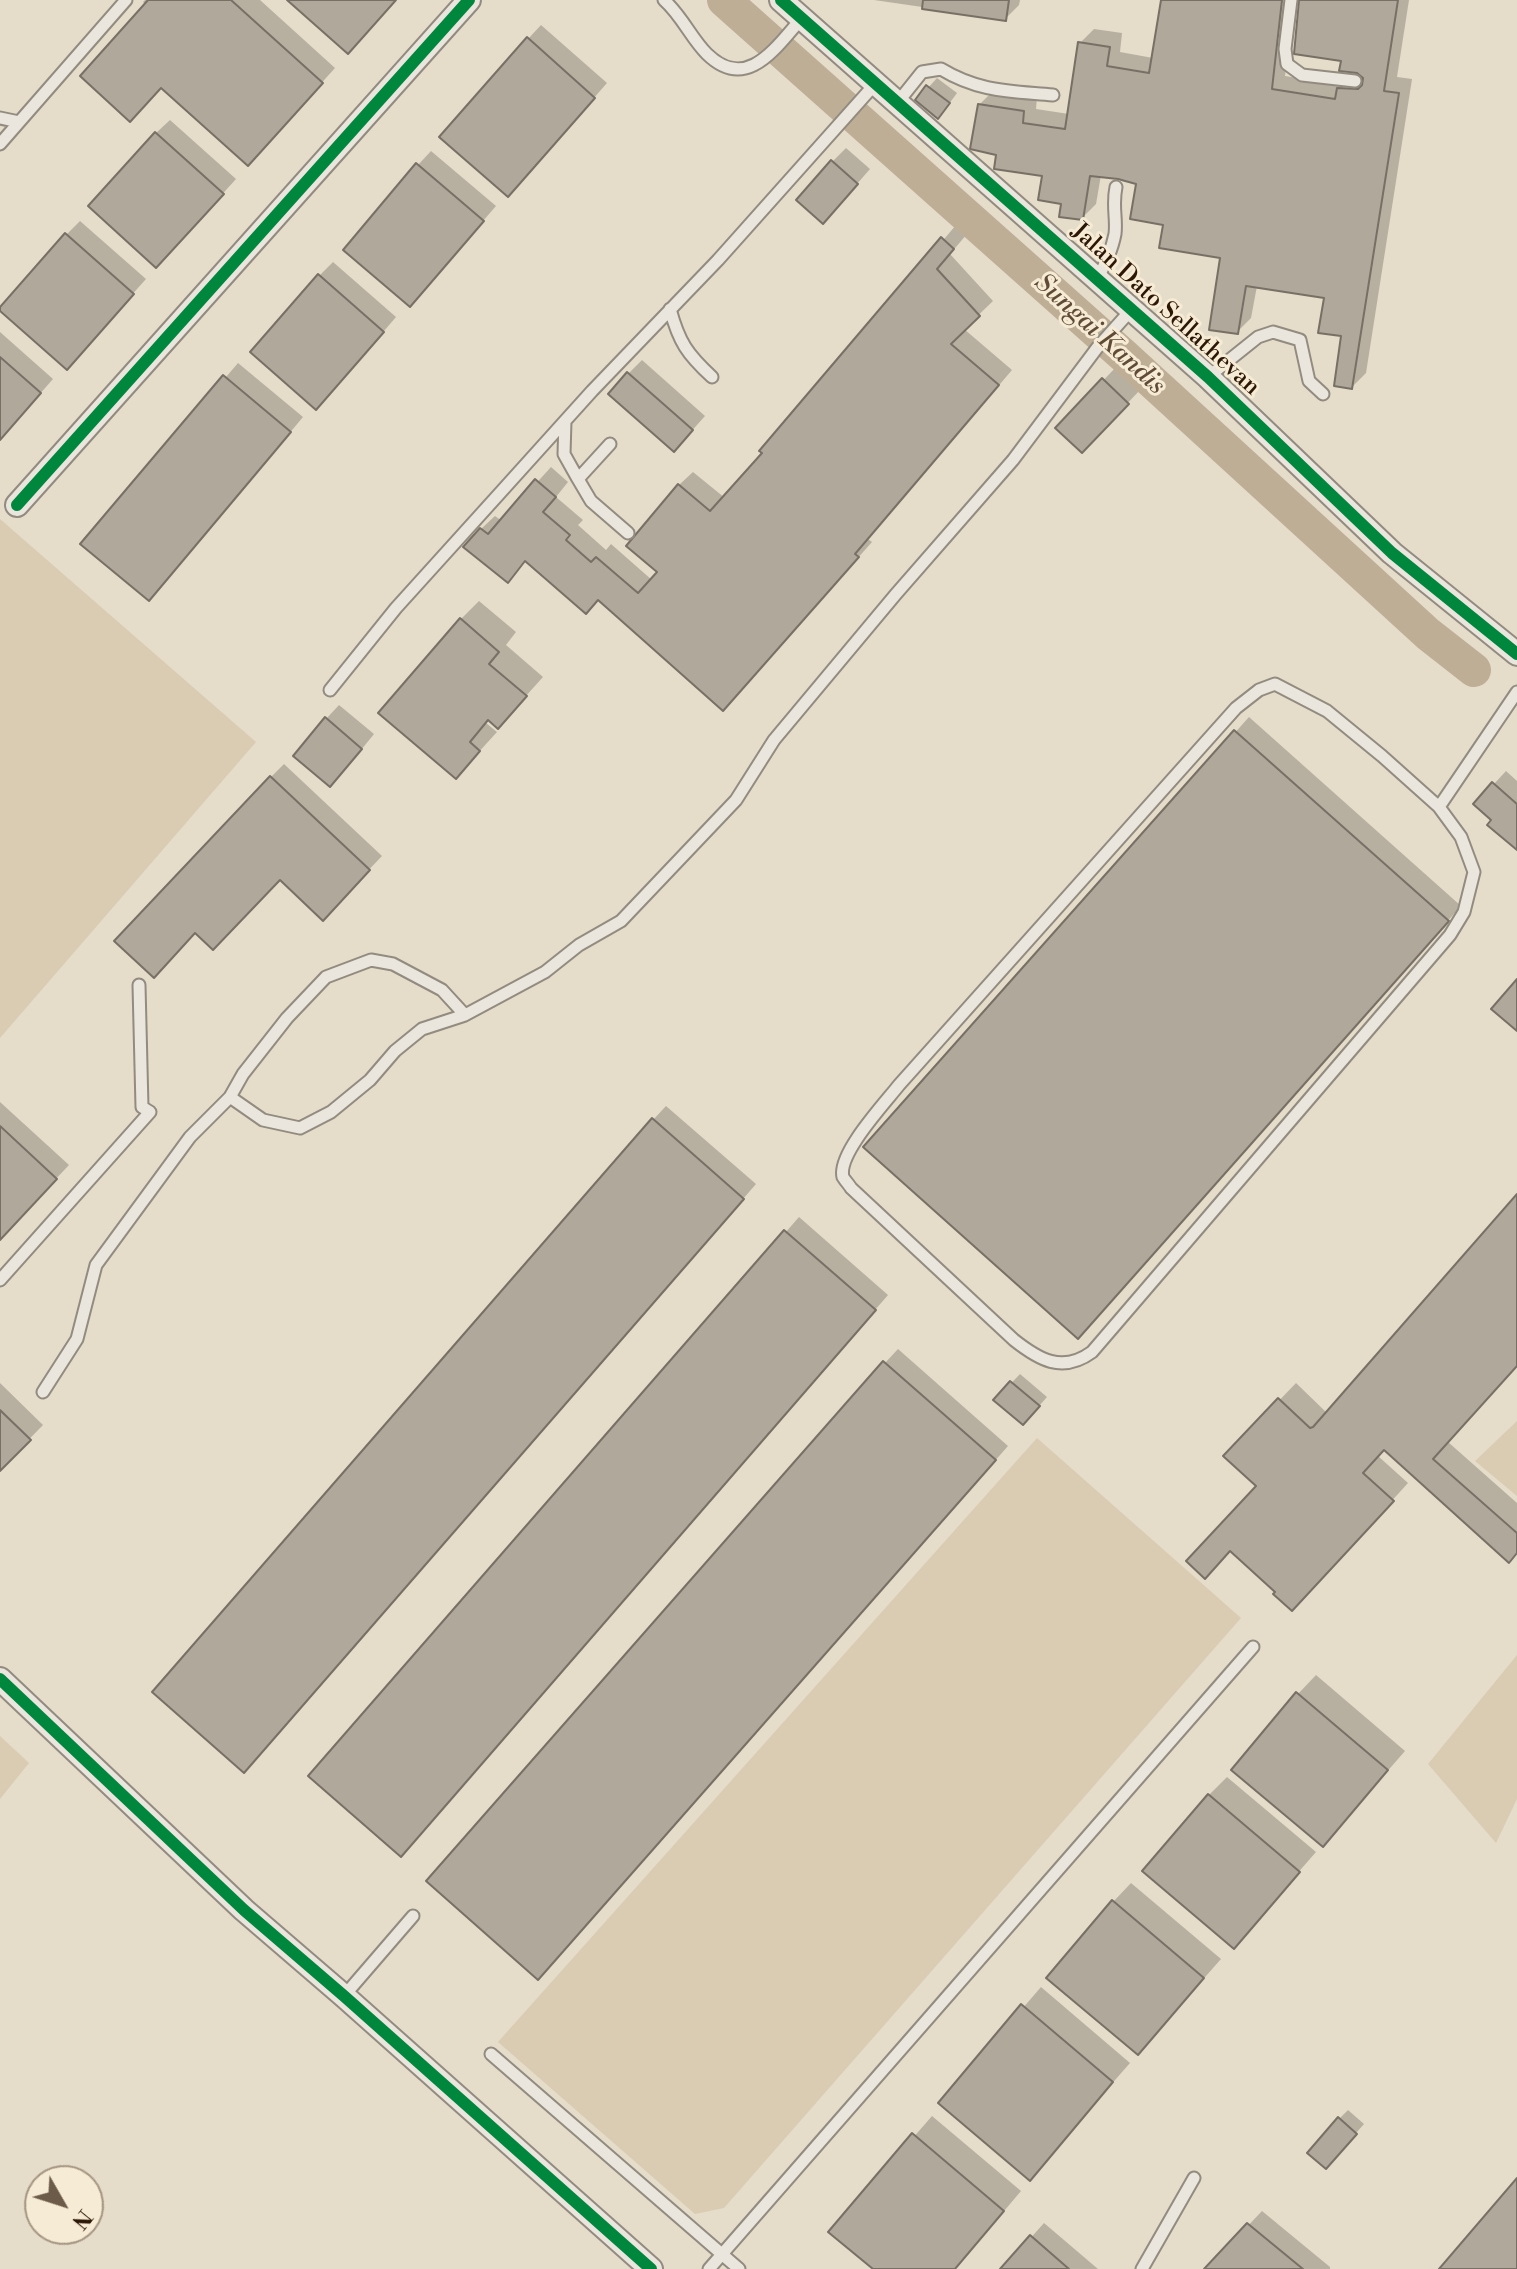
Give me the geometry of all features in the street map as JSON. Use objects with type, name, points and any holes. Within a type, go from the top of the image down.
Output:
[{"type":"street","points":[[17,505],[469,0]]},
{"type":"street","name":"Jalan Dato Sellathevan","points":[[782,0],[794,26],[869,90],[898,102],[1098,278],[1126,316],[1208,377],[1392,553],[1517,654]]},
{"type":"street","points":[[0,1679],[244,1910],[651,2269]]},
{"type":"lane","points":[[0,144],[126,0]]},
{"type":"lane","points":[[664,0],[676,11],[707,54],[729,70],[748,69],[771,51],[794,26]]},
{"type":"lane","points":[[1291,0],[1285,49],[1287,64],[1302,75],[1355,81]]},
{"type":"lane","points":[[898,102],[922,72],[941,69],[963,82],[993,89],[1053,95]]},
{"type":"lane","points":[[330,690],[396,608],[869,90]]},
{"type":"lane","points":[[0,118],[19,122]]},
{"type":"lane","points":[[1098,278],[1108,258],[1115,231],[1112,204],[1116,187]]},
{"type":"lane","points":[[670,309],[685,351],[712,377]]},
{"type":"lane","points":[[230,1097],[263,1120],[300,1128],[331,1112],[370,1080],[395,1051],[422,1029],[465,1015],[545,972],[579,945],[621,921],[736,800],[774,740],[1013,460],[1102,342],[1126,316]]},
{"type":"lane","points":[[1208,377],[1258,337],[1273,332],[1300,340],[1309,381],[1323,394]]},
{"type":"lane","points":[[565,421],[564,454],[578,479],[591,501],[628,533]]},
{"type":"lane","points":[[578,479],[610,444]]},
{"type":"lane","points":[[1275,684],[1327,711],[1439,807],[1461,837],[1474,872],[1464,912],[1450,935],[1085,1357],[1049,1363],[1035,1356],[1002,1329],[843,1178],[843,1166],[850,1148],[899,1085],[1236,708],[1259,690],[1275,684]]},
{"type":"lane","points":[[1439,807],[1517,692]]},
{"type":"lane","points":[[43,1392],[77,1339],[96,1265],[190,1137],[230,1097],[243,1074],[287,1018],[326,977],[371,960],[393,964],[442,990],[465,1015]]},
{"type":"lane","points":[[0,1280],[150,1112],[142,1107],[139,985]]},
{"type":"lane","points":[[709,2269],[1253,1647]]},
{"type":"lane","points":[[344,1996],[413,1916]]},
{"type":"lane","points":[[491,2054],[739,2269]]},
{"type":"lane","points":[[1142,2269],[1194,2178]]},
{"type":"shaded area","points":[[0,519],[256,742],[0,1038]]},
{"type":"shaded area","points":[[1517,1421],[1517,1496],[1475,1461]]},
{"type":"shaded area","points":[[1037,1438],[1241,1618],[724,2208],[695,2214],[498,2042]]},
{"type":"shaded area","points":[[1517,1655],[1517,1799],[1496,1843],[1428,1764]]},
{"type":"shaded area","points":[[0,1736],[29,1763],[0,1799]]},
{"type":"building","points":[[148,0],[231,0],[323,83],[248,166],[161,88],[130,122],[80,76]]},
{"type":"building","points":[[287,0],[396,0],[348,54]]},
{"type":"building","points":[[923,0],[1009,0],[1006,21],[922,9]]},
{"type":"building","points":[[1161,0],[1282,0],[1272,89],[1335,99],[1337,88],[1358,89],[1363,78],[1357,73],[1339,71],[1341,61],[1294,54],[1299,0],[1398,0],[1384,91],[1399,93],[1352,389],[1334,386],[1341,336],[1318,333],[1324,298],[1246,286],[1238,334],[1209,330],[1220,258],[1159,248],[1163,225],[1130,219],[1136,184],[1090,176],[1083,220],[1059,217],[1061,204],[1038,200],[1042,176],[994,169],[996,155],[970,149],[978,104],[1024,111],[1023,123],[1065,129],[1078,42],[1110,47],[1107,66],[1149,73]]},
{"type":"building","points":[[527,37],[595,98],[508,197],[439,137]]},
{"type":"building","points":[[926,85],[950,103],[938,119],[915,100]]},
{"type":"building","points":[[155,132],[224,194],[156,268],[88,206]]},
{"type":"building","points":[[831,160],[858,184],[823,224],[796,200]]},
{"type":"building","points":[[416,163],[484,221],[410,307],[343,250]]},
{"type":"building","points":[[65,233],[134,294],[67,370],[0,311],[0,307]]},
{"type":"building","points":[[941,237],[954,249],[937,269],[980,316],[951,344],[999,385],[855,554],[859,557],[723,711],[598,600],[586,614],[525,561],[508,583],[463,547],[480,528],[488,534],[535,479],[556,497],[543,512],[570,535],[566,540],[591,562],[596,557],[638,593],[657,572],[626,546],[678,484],[710,511]]},
{"type":"building","points":[[318,274],[384,332],[316,410],[250,352]]},
{"type":"building","points":[[0,357],[41,393],[0,440]]},
{"type":"building","points":[[627,372],[693,430],[674,452],[608,394]]},
{"type":"building","points":[[223,375],[291,432],[149,601],[80,544]]},
{"type":"building","points":[[1102,378],[1129,404],[1082,453],[1055,428]]},
{"type":"building","points":[[460,618],[499,652],[489,664],[527,696],[498,729],[488,720],[470,742],[480,751],[456,779],[378,713]]},
{"type":"building","points":[[325,717],[362,749],[330,787],[293,756]]},
{"type":"building","points":[[1234,730],[1449,921],[1078,1339],[863,1147]]},
{"type":"building","points":[[270,776],[370,870],[323,921],[280,880],[213,950],[195,933],[154,978],[114,941]]},
{"type":"building","points":[[1492,782],[1517,804],[1517,850],[1487,825],[1491,820],[1473,804]]},
{"type":"building","points":[[1517,979],[1517,1031],[1491,1009]]},
{"type":"building","points":[[652,1118],[744,1199],[244,1773],[152,1692]]},
{"type":"building","points":[[0,1126],[57,1179],[0,1240]]},
{"type":"building","points":[[1517,1194],[1517,1366],[1433,1459],[1517,1533],[1517,1553],[1509,1563],[1384,1450],[1363,1473],[1394,1501],[1292,1611],[1230,1551],[1205,1579],[1186,1561],[1256,1486],[1223,1456],[1278,1398],[1310,1428],[1313,1427]]},
{"type":"building","points":[[784,1230],[876,1310],[401,1857],[308,1776]]},
{"type":"building","points":[[883,1361],[996,1460],[538,1980],[426,1881]]},
{"type":"building","points":[[1010,1381],[1040,1406],[1023,1425],[993,1400]]},
{"type":"building","points":[[0,1410],[31,1440],[0,1471]]},
{"type":"building","points":[[1296,1692],[1388,1770],[1323,1847],[1231,1770]]},
{"type":"building","points":[[1208,1794],[1300,1872],[1234,1949],[1142,1871]]},
{"type":"building","points":[[1112,1900],[1204,1978],[1138,2055],[1046,1978]]},
{"type":"building","points":[[1021,2004],[1113,2082],[1030,2181],[938,2103]]},
{"type":"building","points":[[1338,2117],[1357,2134],[1326,2169],[1307,2153]]},
{"type":"building","points":[[912,2133],[1004,2211],[955,2269],[873,2269],[828,2232]]},
{"type":"building","points":[[1517,2178],[1517,2269],[1439,2269]]},
{"type":"building","points":[[1247,2223],[1303,2269],[1204,2269]]},
{"type":"building","points":[[1030,2235],[1069,2269],[1000,2269]]},
{"type":"waterway","name":"Sungai Kandis","points":[[724,0],[1123,355],[1428,634],[1474,670]]},
{"type":"cycle path","points":[[17,505],[469,0]]},
{"type":"cycle path","points":[[781,0],[1208,377],[1392,553],[1517,654]]},
{"type":"cycle path","points":[[0,1679],[244,1910],[651,2269]]}]
